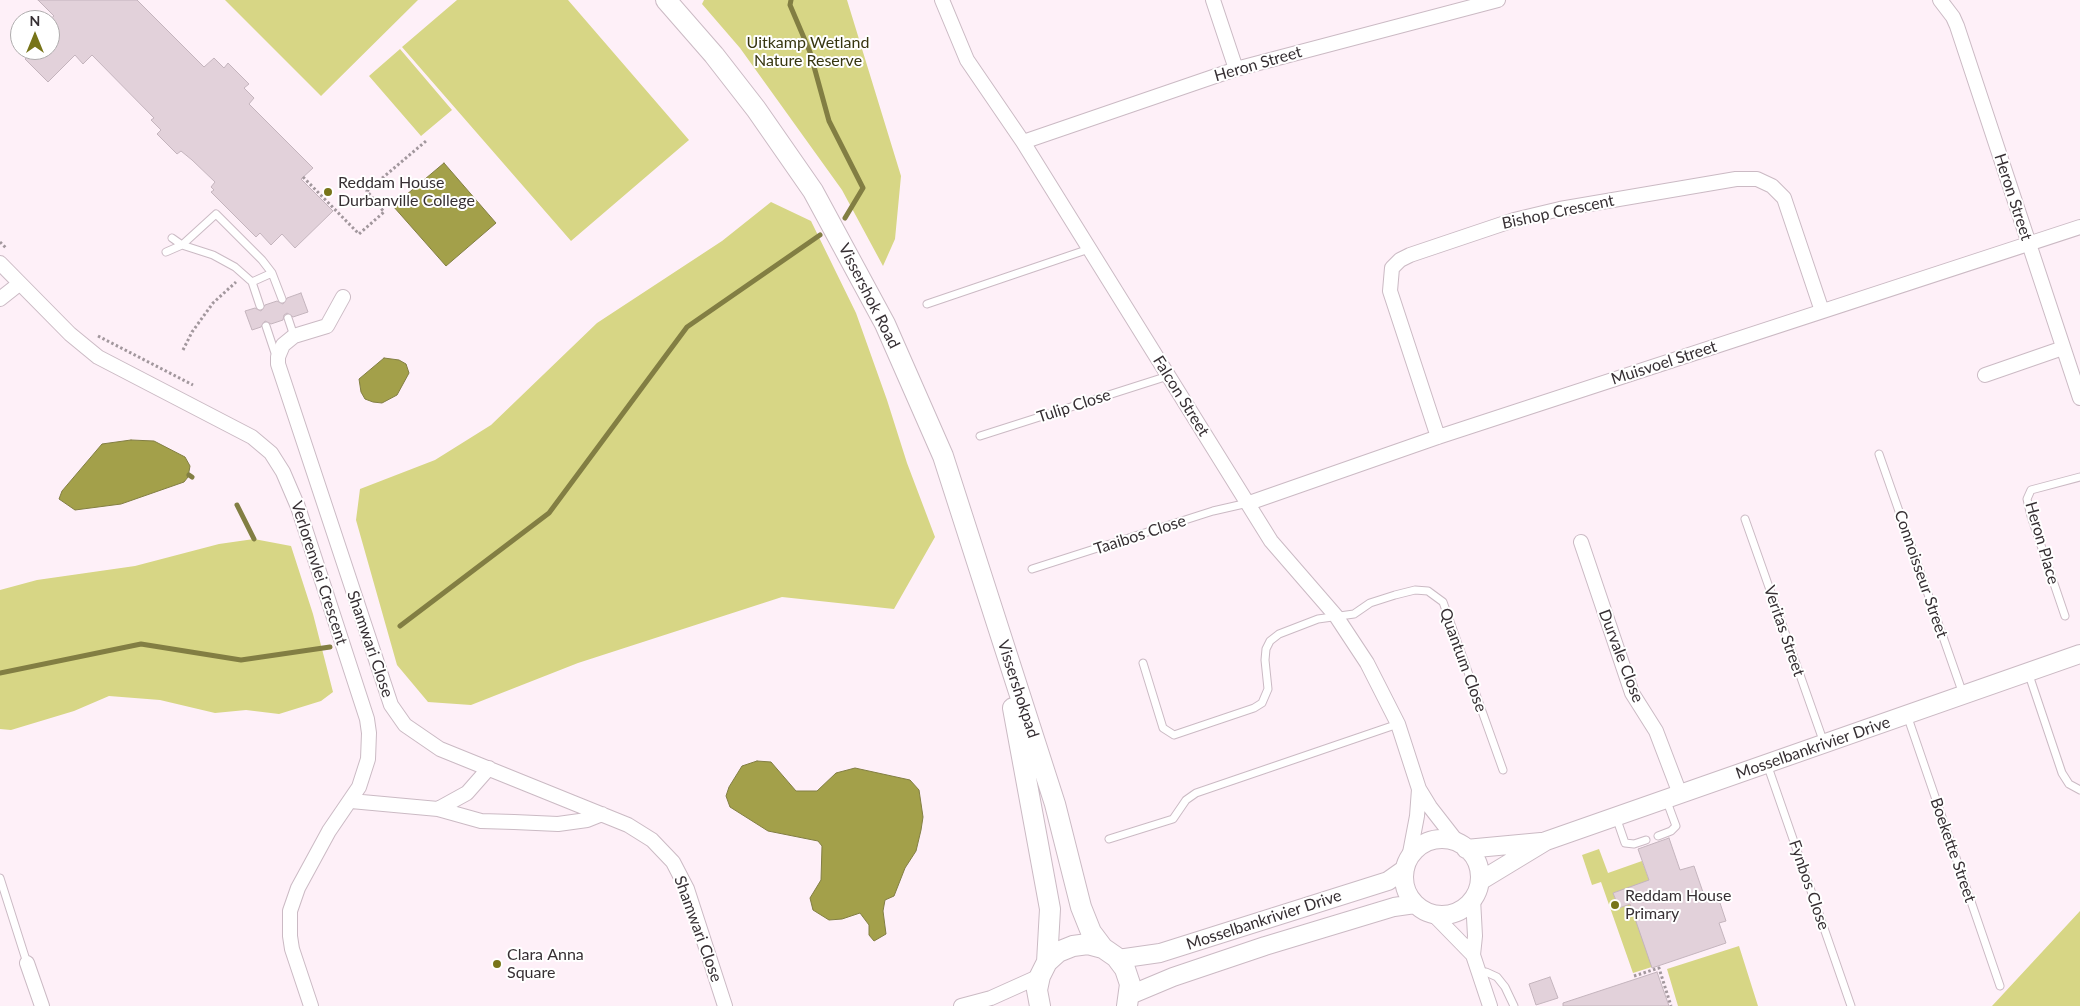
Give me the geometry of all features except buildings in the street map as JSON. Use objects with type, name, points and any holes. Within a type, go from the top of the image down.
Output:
[{"type":"main road","name":"Vissershok Road","points":[[666,0],[714,54],[756,109],[813,191],[885,324],[935,435],[967,527],[999,632]]},
{"type":"main road","name":"Vissershokpad","points":[[999,632],[1055,804],[1081,907],[1091,932],[1125,970],[1130,984],[1128,1000]]},
{"type":"main road","name":"Vissershokpad","points":[[999,632],[1050,909],[1044,969],[1037,990],[1040,1006]]},
{"type":"main road","points":[[1044,969],[1058,952],[1073,946],[1088,944],[1110,954]]},
{"type":"street","name":"Falcon Street","points":[[942,0],[967,60],[1023,142],[1280,554],[1336,616],[1367,663],[1398,724],[1419,789],[1430,807],[1462,846]]},
{"type":"street","points":[[1213,0],[1236,69]]},
{"type":"street","name":"Heron Street","points":[[1023,142],[1236,69],[1498,0]]},
{"type":"street","name":"Heron Street","points":[[1940,0],[1953,17],[1957,26],[2080,398]]},
{"type":"street","name":"Bishop Crescent","points":[[1438,437],[1390,291],[1392,268],[1400,260],[1410,255],[1514,220],[1560,209],[1736,179],[1757,179],[1772,186],[1784,198],[1822,311]]},
{"type":"street","name":"Muisvoel Street","points":[[1249,503],[1438,437],[2080,227]]},
{"type":"street","name":"Verlorenvlei Crescent","points":[[0,263],[70,334],[98,356],[263,444],[278,462],[298,507],[367,720],[368,759],[359,787],[320,848],[298,888],[290,910],[289,922],[292,949],[311,1006]]},
{"type":"street","points":[[0,299],[19,284]]},
{"type":"street","points":[[278,364],[280,350],[288,340],[294,336],[326,326],[343,297]]},
{"type":"street","points":[[1985,375],[2063,348]]},
{"type":"street","name":"Shamwari Close","points":[[278,364],[391,705],[405,725],[440,749],[602,814],[640,832],[657,845],[672,862],[687,889],[725,1006]]},
{"type":"street","name":"Durvale Close","points":[[1581,542],[1632,693],[1656,731],[1673,796]]},
{"type":"street","name":"Mosselbankrivier Drive","points":[[1480,881],[1546,841],[2080,654]]},
{"type":"street","points":[[438,809],[467,793],[489,768]]},
{"type":"street","name":"Falcon Street","points":[[1407,863],[1417,816],[1419,789]]},
{"type":"street","points":[[351,800],[438,809],[481,821],[558,824],[587,820],[602,814]]},
{"type":"street","points":[[1473,955],[1475,936],[1473,899],[1480,881],[1478,866],[1462,846],[1439,840],[1427,843],[1417,849],[1407,863],[1406,887],[1414,904],[1433,914],[1473,955],[1490,1006]]},
{"type":"street","name":"Mosselbankrivier Drive","points":[[1462,846],[1546,841]]},
{"type":"street","name":"Mosselbankrivier Drive","points":[[1110,954],[1160,953],[1388,881],[1407,863]]},
{"type":"street","points":[[1433,914],[1454,913],[1473,899]]},
{"type":"street","name":"Mosselbankrivier Drive","points":[[1128,1000],[1173,977],[1264,946],[1394,907],[1414,904]]},
{"type":"street","points":[[27,963],[42,1006]]},
{"type":"street","points":[[961,1006],[991,998],[1044,969]]},
{"type":"lane","points":[[166,252],[182,245],[216,214],[244,241],[272,273],[282,299]]},
{"type":"lane","points":[[172,238],[182,245],[224,260],[252,282],[260,306]]},
{"type":"lane","points":[[927,304],[1089,249]]},
{"type":"lane","points":[[252,282],[272,273]]},
{"type":"lane","points":[[288,318],[294,336]]},
{"type":"lane","points":[[266,326],[278,364]]},
{"type":"lane","name":"Tulip Close","points":[[980,436],[1168,376]]},
{"type":"lane","name":"Connoisseur Street","points":[[1879,454],[1963,695]]},
{"type":"lane","name":"Heron Place","points":[[2064,616],[2027,499],[2031,490],[2080,477]]},
{"type":"lane","name":"Taaibos Close","points":[[1032,569],[1213,511],[1249,503]]},
{"type":"lane","name":"Veritas Street","points":[[1745,519],[1824,744]]},
{"type":"lane","name":"Quantum Close","points":[[1336,616],[1354,614],[1370,603],[1415,590],[1428,591],[1438,597],[1443,602],[1504,770]]},
{"type":"lane","points":[[1142,663],[1162,728],[1174,735],[1254,708],[1262,703],[1268,689],[1265,660],[1270,641],[1279,634],[1318,619],[1336,616]]},
{"type":"lane","points":[[2028,672],[2062,772],[2069,784],[2080,790]]},
{"type":"lane","name":"Boekette Street","points":[[1906,715],[2000,986]]},
{"type":"lane","points":[[1109,839],[1174,819],[1186,800],[1196,793],[1398,724]]},
{"type":"lane","name":"Fynbos Close","points":[[1767,764],[1851,1006]]},
{"type":"lane","points":[[1658,836],[1672,832],[1676,826],[1673,796]]},
{"type":"lane","points":[[1616,817],[1626,843],[1634,844],[1646,840]]},
{"type":"lane","points":[[0,878],[27,963]]},
{"type":"lane","points":[[1479,972],[1486,972],[1497,977],[1505,987],[1514,1006]]},
{"type":"path","points":[[303,177],[359,234],[384,212],[367,191],[426,141]]},
{"type":"path","points":[[0,242],[13,256]]},
{"type":"path","points":[[183,350],[212,303]]},
{"type":"path","points":[[93,332],[193,385]]},
{"type":"path","points":[[1634,976],[1659,968],[1671,1006]]},
{"type":"green space","points":[[225,0],[418,0],[321,96]]},
{"type":"green space","points":[[457,0],[568,0],[689,140],[571,241],[402,47]]},
{"type":"green space","name":"Uitkamp Wetland Nature Reserve","points":[[704,0],[847,0],[901,176],[895,239],[883,266],[842,190],[740,48],[702,4]]},
{"type":"green space","points":[[400,49],[452,110],[421,136],[369,76]]},
{"type":"green space","points":[[771,202],[811,221],[856,313],[907,463],[935,537],[894,609],[782,597],[578,663],[471,705],[428,702],[397,665],[356,520],[360,489],[435,460],[491,425],[597,323],[722,241]]},
{"type":"green space","points":[[254,539],[291,546],[313,614],[333,692],[321,701],[279,714],[246,710],[215,713],[160,700],[109,696],[74,711],[11,730],[0,729],[0,590],[37,580],[135,566],[219,544]]},
{"type":"green space","points":[[1599,849],[1608,873],[1642,861],[1650,882],[1613,893],[1619,908],[1639,901],[1658,965],[1633,973],[1601,882],[1592,885],[1582,855]]},
{"type":"green space","points":[[2080,911],[2080,1006],[1992,1006]]},
{"type":"green space","points":[[1739,946],[1758,1006],[1678,1006],[1667,969]]},
{"type":"shaded area","points":[[444,163],[496,223],[446,266],[393,206]]},
{"type":"shaded area","points":[[384,358],[399,360],[406,364],[409,373],[397,395],[382,403],[373,402],[365,399],[361,392],[359,379]]},
{"type":"shaded area","points":[[131,440],[154,441],[185,457],[190,466],[188,477],[184,482],[121,504],[75,510],[59,499],[62,491],[102,444]]},
{"type":"shaded area","points":[[757,761],[771,762],[796,791],[817,791],[836,773],[855,768],[910,780],[919,790],[923,817],[921,830],[916,851],[905,868],[894,896],[885,900],[883,911],[886,934],[874,941],[869,935],[869,925],[860,913],[842,919],[829,920],[813,910],[810,898],[821,880],[822,846],[818,841],[768,831],[730,807],[726,796],[729,787],[742,766]]},
{"type":"waterway","points":[[791,0],[790,5],[810,52],[829,121],[863,188],[845,218]]},
{"type":"waterway","points":[[400,626],[549,513],[687,327],[820,235]]},
{"type":"waterway","points":[[237,505],[254,539]]},
{"type":"waterway","points":[[0,673],[141,644],[241,660],[330,647]]},
{"type":"place","name":"Reddam House Durbanville College","points":[[328,192]]},
{"type":"place","name":"Reddam House Primary","points":[[1615,905]]},
{"type":"place","name":"Clara Anna Square","points":[[497,964]]}]
